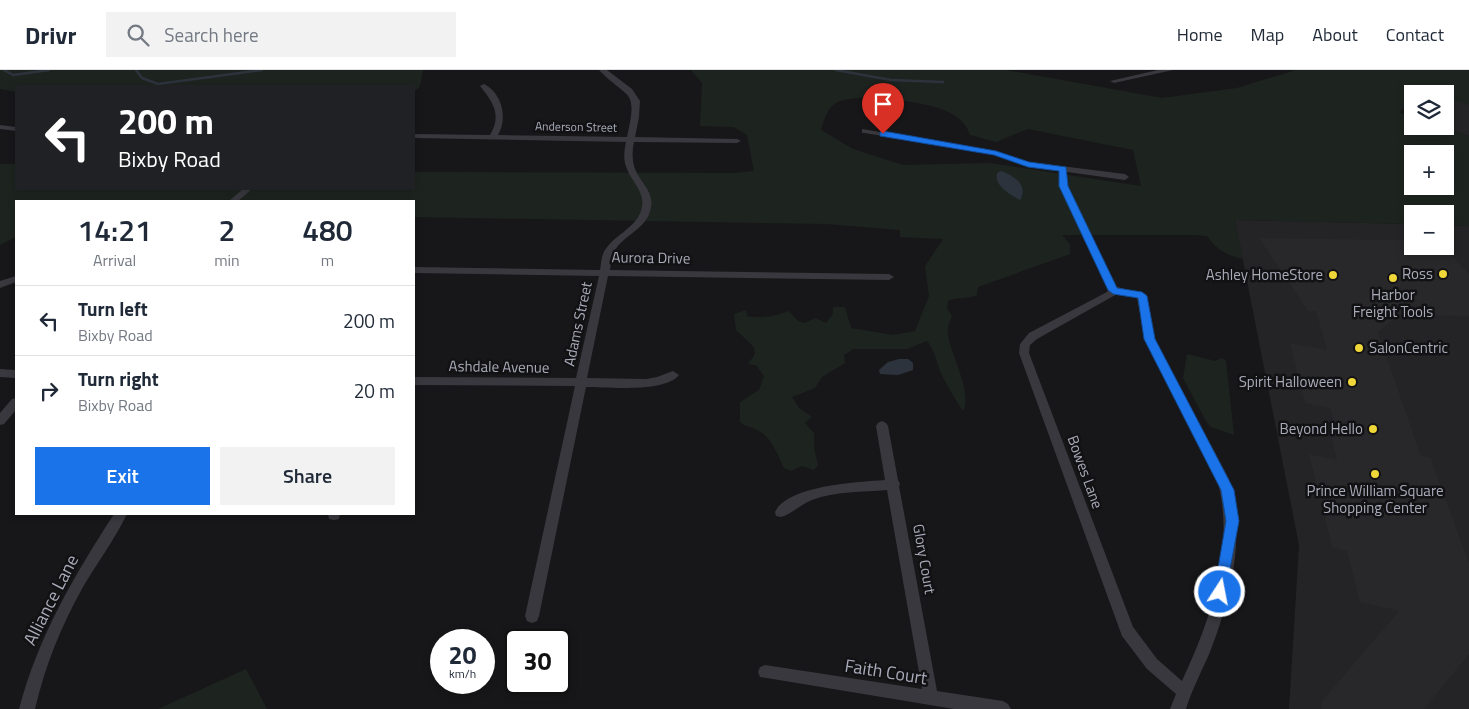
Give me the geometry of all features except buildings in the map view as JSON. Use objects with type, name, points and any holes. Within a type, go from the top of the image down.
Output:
[{"type":"street","name":"Adams Street","points":[[532,616],[604,273],[613,246],[642,220],[648,205],[644,189],[630,170],[628,160],[636,101],[629,91],[603,70]]},
{"type":"street","points":[[1114,81],[1169,70]]},
{"type":"street","points":[[484,86],[493,96],[501,112],[500,125],[493,137]]},
{"type":"street","points":[[0,127],[15,130]]},
{"type":"street","points":[[865,131],[996,153],[1028,164],[1125,177]]},
{"type":"street","name":"Anderson Street","points":[[415,136],[738,141]]},
{"type":"street","points":[[1063,169],[1063,186],[1113,290],[1142,296],[1150,339],[1223,479],[1230,502],[1231,539],[1216,614],[1178,709]]},
{"type":"street","points":[[234,200],[247,190]]},
{"type":"street","name":"Aurora Drive","points":[[415,270],[889,277]]},
{"type":"street","points":[[0,285],[15,279]]},
{"type":"street","name":"Bowes Lane","points":[[1113,290],[1112,294],[1029,338],[1025,344],[1024,353],[1127,631],[1138,649],[1152,666],[1184,691]]},
{"type":"street","points":[[0,373],[15,374]]},
{"type":"street","name":"Ashdale Avenue","points":[[415,381],[646,384],[673,375]]},
{"type":"street","points":[[0,421],[15,403]]},
{"type":"street","name":"Glory Court","points":[[882,426],[894,484],[931,698]]},
{"type":"street","points":[[781,512],[804,496],[819,492],[894,484]]},
{"type":"street","name":"Alliance Lane","points":[[27,709],[44,652],[59,616],[120,515]]},
{"type":"street","name":"Faith Court","points":[[765,672],[1002,709]]},
{"type":"shaded area","points":[[0,70],[423,70],[420,87],[415,90],[415,85],[15,85],[15,92],[0,89]]},
{"type":"shaded area","points":[[691,70],[1006,70],[1162,98],[1237,88],[1296,70],[1469,70],[1469,105],[1454,100],[1454,85],[1404,85],[1404,109],[1399,112],[1404,114],[1404,135],[1454,135],[1454,131],[1469,136],[1469,226],[1454,225],[1454,205],[1404,205],[1404,224],[1235,220],[1243,259],[1222,251],[1207,236],[1062,235],[1070,244],[1070,254],[978,287],[977,295],[948,301],[947,308],[952,316],[948,326],[948,335],[963,382],[965,392],[964,409],[962,410],[947,386],[934,352],[927,341],[907,349],[853,349],[844,355],[845,363],[822,377],[815,388],[792,397],[799,408],[812,417],[805,423],[814,433],[814,448],[818,465],[814,470],[802,466],[791,471],[784,468],[773,446],[761,432],[740,422],[740,402],[759,390],[764,376],[756,365],[748,364],[755,354],[754,347],[736,330],[734,314],[746,310],[747,316],[763,317],[789,311],[798,321],[805,323],[815,318],[826,323],[833,314],[833,307],[845,307],[851,328],[893,335],[915,331],[929,296],[925,266],[943,239],[900,237],[900,230],[826,224],[415,217],[415,200],[15,200],[15,238],[0,245],[0,164],[15,164],[15,190],[415,190],[415,172],[734,173],[754,171],[747,135],[734,127],[700,126],[702,83]],"holes":[[[868,97],[926,105],[954,115],[964,124],[970,135],[996,142],[1028,129],[1133,150],[1141,186],[990,163],[903,165],[853,149],[821,130],[832,106],[842,100]]]},
{"type":"shaded area","points":[[1446,72],[1469,76],[1469,136],[1454,131],[1454,85],[1435,85]]},
{"type":"shaded area","points":[[1001,171],[1015,178],[1021,185],[1023,190],[1020,200],[1000,186],[997,173]]},
{"type":"shaded area","points":[[1235,220],[1404,224],[1404,255],[1454,255],[1454,225],[1469,226],[1469,709],[1289,709],[1299,545]]},
{"type":"shaded area","points":[[1187,354],[1215,361],[1222,358],[1226,361],[1234,435],[1211,427],[1206,421],[1183,378]]},
{"type":"shaded area","points":[[908,359],[913,363],[913,370],[898,375],[880,374],[879,370],[888,362]]},
{"type":"shaded area","points":[[246,669],[267,709],[158,709]]},
{"type":"waterway","points":[[4,70],[13,75],[49,70]]},
{"type":"waterway","points":[[136,70],[142,78],[158,84],[262,70]]},
{"type":"waterway","points":[[836,70],[891,80],[943,82]]},
{"type":"place","name":"Ross","points":[[1443,274]]},
{"type":"place","name":"Ashley HomeStore","points":[[1333,275]]},
{"type":"place","name":"Harbor Freight Tools","points":[[1393,278]]},
{"type":"place","name":"SalonCentric","points":[[1359,348]]},
{"type":"place","name":"Spirit Halloween","points":[[1352,382]]},
{"type":"place","name":"Beyond Hello","points":[[1373,429]]},
{"type":"place","name":"Prince William Square Shopping Center","points":[[1375,474]]},
{"type":"route","points":[[883,134],[996,153],[1028,164],[1063,169],[1063,186],[1113,290],[1142,296],[1147,332],[1150,339],[1223,479],[1230,502],[1232,521],[1231,539],[1220,592]]}]
